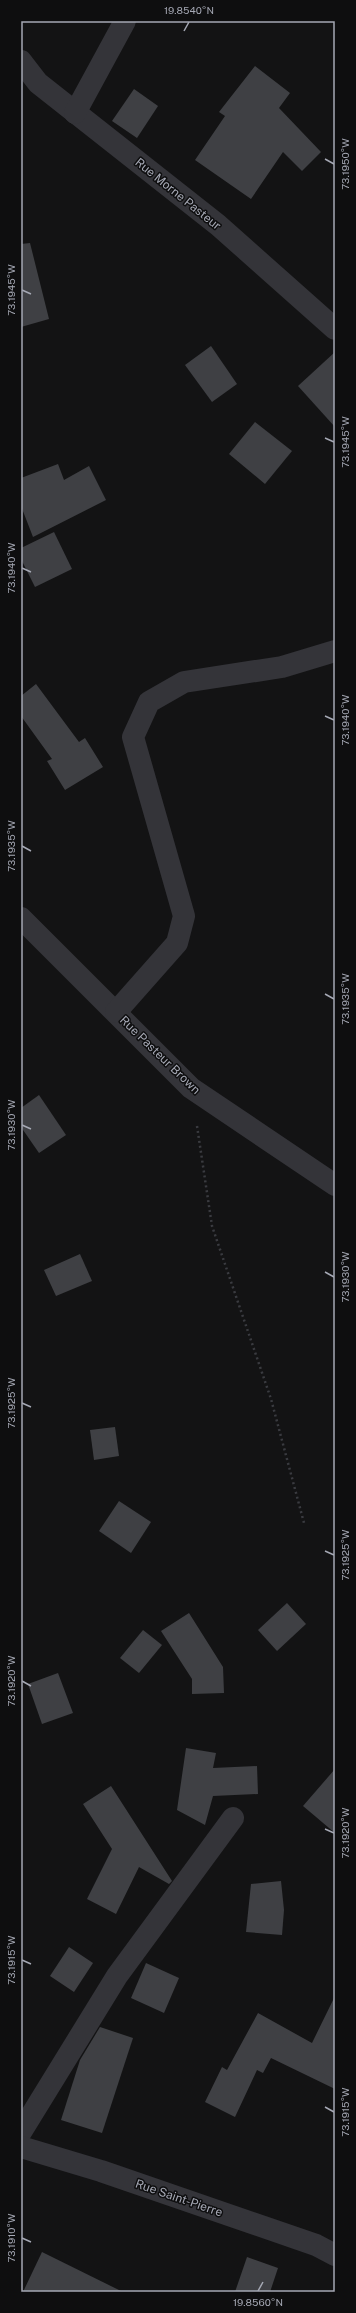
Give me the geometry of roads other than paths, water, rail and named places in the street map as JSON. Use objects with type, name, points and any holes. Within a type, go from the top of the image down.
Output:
[{"type":"street","points":[[76,113],[125,21]]},
{"type":"street","name":"Rue Morne Pasteur","points":[[21,61],[38,83],[218,225],[335,329]]},
{"type":"street","points":[[116,1012],[177,943],[184,916],[133,737],[149,702],[184,682],[282,667],[335,651]]},
{"type":"street","name":"Rue Pasteur Brown","points":[[21,918],[191,1088],[335,1185]]},
{"type":"street","points":[[21,2132],[117,1976],[233,1818]]},
{"type":"street","name":"Rue Saint-Pierre","points":[[21,2147],[123,2179],[316,2245],[335,2255]]}]
